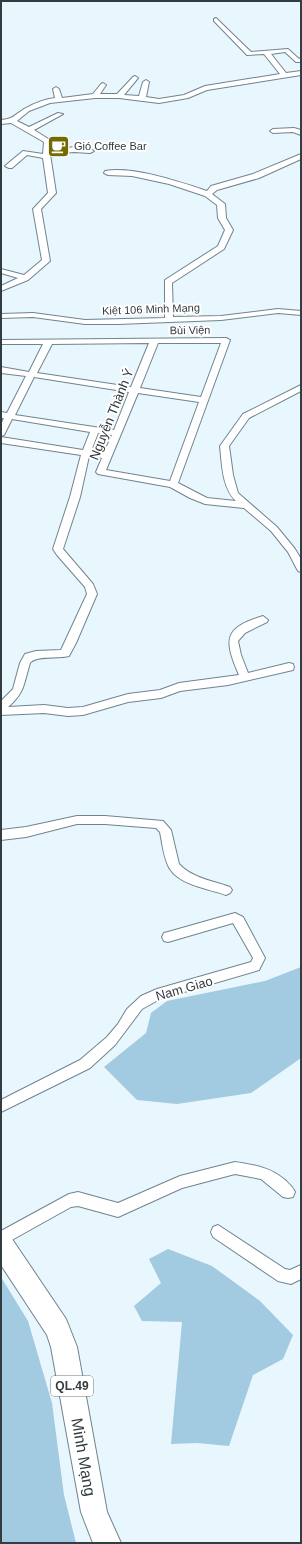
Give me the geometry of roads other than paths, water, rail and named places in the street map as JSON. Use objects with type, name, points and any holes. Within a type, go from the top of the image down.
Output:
[{"type":"highway","name":"Minh Mạng","points":[[1,1244],[57,1328],[64,1347],[94,1512],[107,1543]]},
{"type":"street","points":[[216,20],[249,54],[286,50],[298,60],[301,60]]},
{"type":"street","points":[[266,52],[285,76]]},
{"type":"street","points":[[1,122],[12,121],[27,110],[49,101],[95,96],[119,96],[158,100],[186,97],[205,88],[301,73]]},
{"type":"street","points":[[119,96],[135,78]]},
{"type":"street","points":[[142,99],[146,82]]},
{"type":"street","points":[[95,96],[103,85]]},
{"type":"street","points":[[56,90],[58,100]]},
{"type":"street","points":[[29,130],[60,114]]},
{"type":"street","points":[[1,289],[25,278],[46,261],[37,209],[52,194],[46,154],[48,141],[12,121]]},
{"type":"street","points":[[273,131],[294,130],[301,133]]},
{"type":"street","points":[[9,166],[26,152],[46,154],[70,152],[77,148],[90,151]]},
{"type":"street","points":[[208,194],[214,188],[256,176],[301,156]]},
{"type":"street","points":[[108,173],[124,172],[188,187],[208,194],[221,204],[222,218],[229,230],[221,247],[168,282],[169,321]]},
{"type":"street","points":[[1,271],[25,278]]},
{"type":"street","name":"Kiệt 106 Minh Mạng","points":[[1,316],[33,315],[85,322],[169,321],[221,318],[258,312],[278,311],[301,313]]},
{"type":"street","name":"Bùi Viện","points":[[1,342],[154,342],[226,340],[173,484]]},
{"type":"street","points":[[1,433],[5,416],[32,374],[49,341]]},
{"type":"street","name":"Nguyễn Thành Ý","points":[[154,342],[101,472],[173,484]]},
{"type":"street","points":[[1,370],[204,400]]},
{"type":"street","points":[[301,388],[246,416],[224,446],[228,475],[234,494],[274,529],[292,551],[301,570]]},
{"type":"street","points":[[5,416],[116,433]]},
{"type":"street","points":[[1,707],[12,697],[19,687],[26,661],[29,657],[32,655],[54,656],[65,653],[71,643],[92,594],[90,586],[58,549],[75,497],[81,466],[96,430]]},
{"type":"street","points":[[1,440],[107,456]]},
{"type":"street","points":[[173,484],[193,496],[205,501],[247,505]]},
{"type":"street","points":[[245,677],[234,650],[234,639],[238,632],[243,628],[263,620]]},
{"type":"street","points":[[1,711],[44,709],[68,712],[83,711],[128,698],[161,694],[179,687],[228,681],[288,667]]},
{"type":"street","points":[[1,835],[26,832],[77,820],[105,820],[159,824],[165,830],[174,866],[177,870],[184,875],[226,890]]},
{"type":"street","name":"Nam Giao","points":[[1,1106],[85,1064],[111,1041],[122,1028],[131,1013],[145,1000],[158,994],[255,966],[258,962],[259,958],[235,918],[168,937]]},
{"type":"street","points":[[1,1240],[69,1201],[78,1199],[118,1210],[180,1182],[229,1169],[250,1170],[263,1173],[271,1177],[288,1192]]},
{"type":"street","points":[[218,1232],[283,1276],[291,1277],[301,1272]]},
{"type":"place","name":"Gió Coffee Bar","points":[[59,146]]}]
